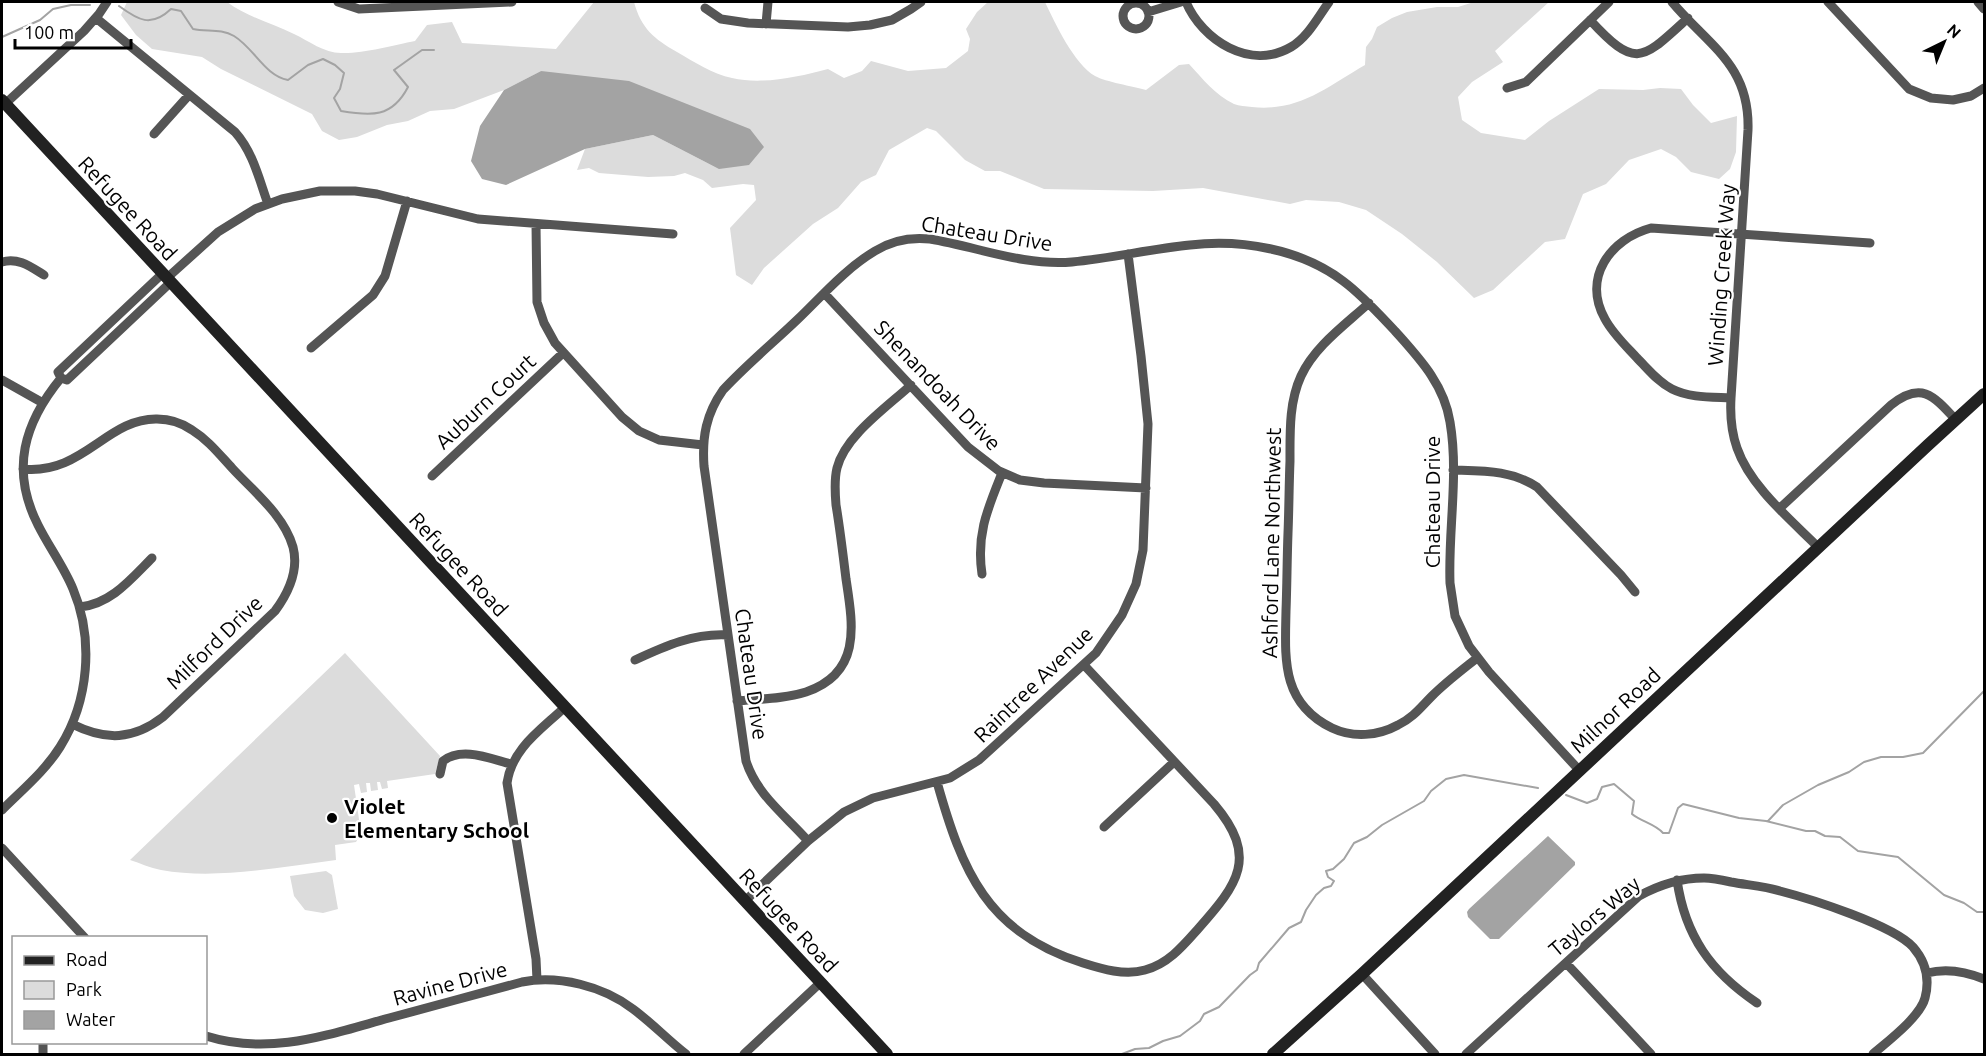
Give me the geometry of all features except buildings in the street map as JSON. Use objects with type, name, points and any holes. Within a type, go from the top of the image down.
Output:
[{"type":"main road","name":"Refugee Road","points":[[3,102],[887,1054]]},
{"type":"main road","name":"Milnor Road","points":[[1273,1054],[1362,974],[1984,394]]},
{"type":"street","points":[[3,102],[96,18],[107,2]]},
{"type":"street","points":[[338,2],[359,9],[512,2]]},
{"type":"street","points":[[766,24],[768,2]]},
{"type":"street","points":[[705,8],[725,20],[848,27],[870,25],[902,15],[921,2]]},
{"type":"street","points":[[1148,12],[1180,2]]},
{"type":"street","points":[[1186,2],[1197,21],[1222,43],[1241,53],[1262,56],[1282,52],[1300,41],[1329,2]]},
{"type":"street","points":[[1507,88],[1526,82],[1609,2]]},
{"type":"street","name":"Winding Creek Way","points":[[1672,2],[1731,65],[1747,104],[1748,130],[1731,426],[1741,458],[1752,476],[1818,547]]},
{"type":"street","points":[[1828,2],[1909,88],[1931,98],[1953,100],[1971,96],[1984,88]]},
{"type":"street","points":[[1978,2],[1984,9]]},
{"type":"street","points":[[96,18],[235,132],[254,162],[268,204]]},
{"type":"street","points":[[1590,20],[1620,50],[1637,54],[1651,51],[1688,18]]},
{"type":"street","points":[[154,134],[189,95]]},
{"type":"street","points":[[2,810],[44,768],[59,749],[72,724],[81,698],[86,670],[84,630],[80,607],[67,576],[32,512],[27,494],[23,469],[27,437],[43,403],[61,378],[67,380],[167,278],[218,232],[255,209],[268,204],[304,194],[338,190],[377,194],[477,219],[673,234]]},
{"type":"street","points":[[311,348],[380,286],[407,201]]},
{"type":"street","points":[[536,224],[537,302],[549,333],[563,353],[622,417],[639,431],[659,441],[703,445]]},
{"type":"street","points":[[1731,398],[1686,394],[1673,390],[1656,378],[1618,339],[1605,320],[1598,299],[1597,282],[1606,258],[1613,249],[1630,236],[1651,228],[1870,243]]},
{"type":"street","name":"Chateau Drive","points":[[808,841],[771,804],[755,782],[746,761],[703,445],[711,410],[723,390],[824,293],[875,251],[885,245],[907,239],[930,239],[1042,262],[1077,261],[1213,243],[1270,249],[1292,255],[1323,268],[1343,281],[1369,303],[1423,362],[1445,402],[1451,424],[1453,470],[1449,570],[1452,603],[1464,637],[1477,658],[1579,770]]},
{"type":"street","name":"Raintree Avenue","points":[[745,901],[835,818],[863,802],[937,782],[960,773],[979,760],[1084,665],[1110,634],[1132,594],[1143,550],[1146,488],[1146,402],[1128,254]]},
{"type":"street","points":[[2,262],[24,263],[44,275]]},
{"type":"street","name":"Shenandoah Drive","points":[[824,293],[969,447],[1002,473],[1020,480],[1044,483],[1146,488]]},
{"type":"street","name":"Ashford Lane Northwest","points":[[1369,303],[1319,350],[1306,367],[1294,396],[1290,430],[1287,554],[1286,655],[1288,678],[1307,710],[1322,723],[1342,732],[1376,733],[1397,726],[1417,713],[1440,689],[1477,658]]},
{"type":"street","name":"Auburn Court","points":[[432,476],[563,353]]},
{"type":"street","points":[[2,380],[43,403]]},
{"type":"street","points":[[737,701],[795,695],[816,687],[834,674],[847,655],[852,621],[836,505],[837,466],[854,438],[910,385]]},
{"type":"street","points":[[1780,508],[1891,405],[1908,393],[1918,391],[1929,395],[1956,420]]},
{"type":"street","name":"Milford Drive","points":[[23,469],[46,469],[67,462],[135,422],[146,419],[169,420],[190,428],[216,450],[277,517],[293,547],[292,580],[283,600],[269,618],[163,717],[145,729],[124,735],[103,735],[72,724]]},
{"type":"street","points":[[1453,470],[1508,473],[1528,481],[1538,488],[1635,592]]},
{"type":"street","points":[[982,574],[981,531],[989,503],[1002,473]]},
{"type":"street","points":[[80,607],[90,606],[110,597],[152,558]]},
{"type":"street","points":[[635,660],[686,639],[728,634]]},
{"type":"street","points":[[937,782],[968,872],[986,900],[1001,917],[1028,938],[1057,954],[1100,968],[1135,972],[1155,967],[1167,960],[1182,947],[1227,896],[1237,876],[1238,842],[1228,822],[1214,804],[1084,665]]},
{"type":"street","points":[[537,980],[536,959],[507,794],[508,772],[524,745],[565,707]]},
{"type":"street","points":[[440,774],[443,761],[453,755],[478,756],[512,764]]},
{"type":"street","points":[[1104,827],[1174,762]]},
{"type":"street","points":[[2,848],[83,936]]},
{"type":"street","name":"Taylors Way","points":[[1466,1054],[1639,896],[1677,880],[1706,878],[1778,890],[1870,922],[1913,946],[1927,973]]},
{"type":"street","points":[[1677,880],[1686,920],[1694,937],[1721,974],[1757,1003]]},
{"type":"street","points":[[1566,963],[1652,1054]]},
{"type":"street","points":[[1873,1054],[1921,1007],[1927,988],[1927,973],[1960,972],[1984,979]]},
{"type":"street","points":[[1362,974],[1435,1054]]},
{"type":"street","name":"Ravine Drive","points":[[207,1036],[251,1046],[294,1043],[537,980],[572,983],[604,992],[621,1000],[686,1054]]},
{"type":"street","points":[[744,1054],[820,983]]},
{"type":"green space","points":[[127,2],[227,2],[243,12],[323,49],[349,53],[415,41],[427,25],[452,22],[462,43],[556,49],[594,2],[634,2],[645,26],[669,47],[718,74],[755,81],[792,77],[828,69],[844,78],[862,71],[871,61],[908,71],[946,68],[968,51],[970,39],[966,29],[977,12],[988,2],[1045,2],[1073,53],[1095,76],[1146,90],[1179,65],[1189,64],[1221,96],[1234,104],[1269,108],[1284,106],[1312,96],[1365,65],[1366,47],[1377,27],[1407,12],[1437,7],[1458,7],[1474,2],[1549,2],[1495,51],[1503,62],[1472,82],[1458,97],[1462,120],[1481,133],[1525,140],[1549,121],[1599,89],[1681,89],[1711,123],[1737,116],[1736,152],[1730,169],[1719,179],[1691,172],[1676,157],[1661,149],[1629,160],[1606,184],[1583,194],[1565,239],[1545,242],[1493,290],[1474,298],[1437,262],[1402,234],[1366,210],[1339,202],[1306,200],[1290,204],[1203,188],[1153,191],[1044,189],[1000,171],[985,171],[965,160],[936,131],[927,128],[889,150],[876,175],[861,182],[838,208],[813,224],[764,268],[752,285],[736,275],[730,228],[756,200],[754,185],[712,188],[703,180],[685,173],[674,176],[648,177],[599,173],[589,168],[577,170],[585,149],[653,135],[719,169],[541,71],[504,90],[454,109],[430,111],[408,121],[387,125],[357,137],[339,140],[322,131],[312,114],[221,69],[202,57],[152,49],[136,35],[121,15]]},
{"type":"green space","points":[[345,653],[440,756],[435,774],[387,781],[388,788],[382,789],[380,782],[377,782],[378,790],[371,791],[370,783],[366,783],[367,792],[361,793],[359,784],[354,785],[361,833],[356,842],[335,845],[336,860],[204,874],[161,870],[130,860]]},
{"type":"green space","points":[[326,871],[332,875],[338,909],[323,913],[305,910],[294,896],[290,876]]},
{"type":"water","points":[[541,71],[629,81],[750,129],[764,147],[749,165],[719,169],[653,135],[585,149],[506,185],[482,179],[471,161],[480,126],[504,90]]},
{"type":"water","points":[[1548,836],[1575,862],[1575,865],[1499,939],[1490,939],[1468,917],[1467,912]]},
{"type":"waterway","points":[[2,37],[40,20],[53,9],[71,5],[90,5]]},
{"type":"waterway","points":[[119,6],[145,20],[157,19],[171,9],[181,11],[193,29],[219,31],[234,36],[273,73],[288,80],[308,65],[323,59],[344,73],[340,89],[334,98],[341,111],[352,113],[371,114],[388,110],[395,105],[408,87],[394,70],[422,50],[434,50]]},
{"type":"waterway","points":[[1768,821],[1783,805],[1864,762],[1881,757],[1903,757],[1923,753],[1984,691]]},
{"type":"waterway","points":[[1122,1054],[1135,1049],[1149,1048],[1180,1036],[1200,1021],[1204,1014],[1219,1007],[1257,970],[1259,963],[1289,928],[1301,922],[1316,895],[1324,888],[1331,886],[1334,881],[1328,877],[1326,871],[1333,869],[1344,859],[1354,843],[1424,801],[1431,791],[1446,779],[1464,775],[1538,788]]},
{"type":"waterway","points":[[1566,795],[1587,803],[1597,799],[1602,787],[1614,784],[1634,801],[1632,814],[1663,833],[1669,833],[1678,808],[1683,804],[1739,818],[1766,821],[1815,831],[1825,836],[1840,837],[1858,851],[1898,857],[1944,895],[1964,903],[1977,912],[1984,912]]},
{"type":"place","name":"Violet Elementary School","points":[[332,818]]}]
